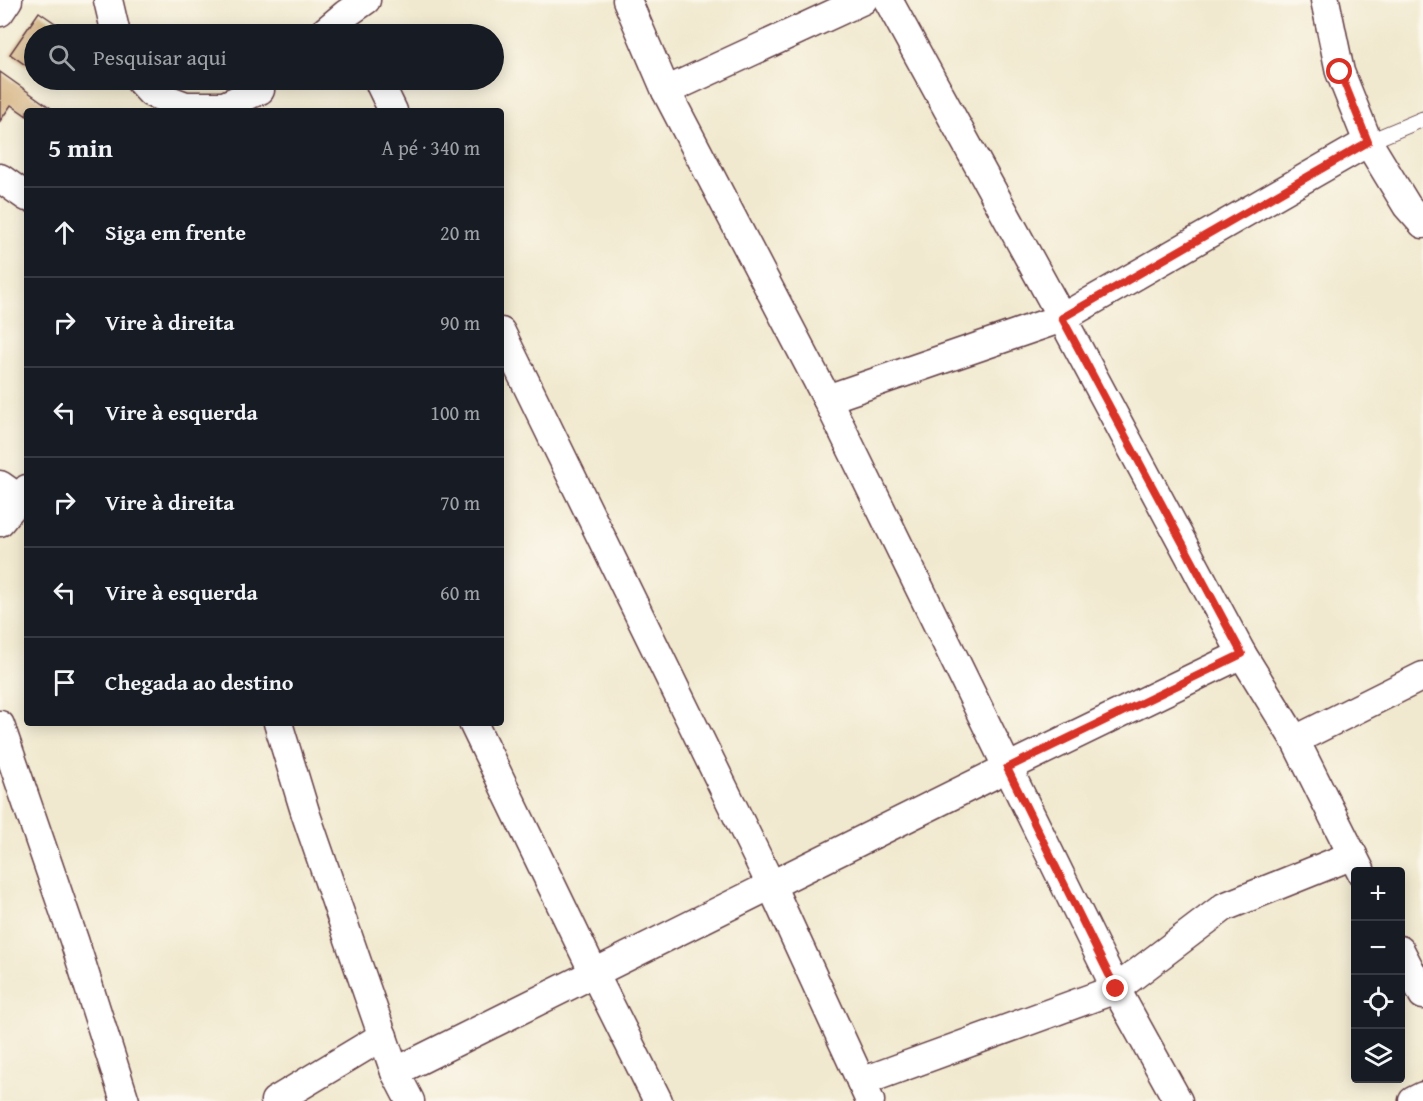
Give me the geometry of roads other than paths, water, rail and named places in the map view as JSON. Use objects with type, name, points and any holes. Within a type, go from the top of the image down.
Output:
[{"type":"street","points":[[0,12],[8,0]]},
{"type":"street","points":[[108,0],[114,24]]},
{"type":"street","points":[[627,0],[666,91],[828,399],[1116,989],[1178,1101]]},
{"type":"street","points":[[666,91],[863,0]]},
{"type":"street","points":[[504,338],[771,885],[866,1091],[1116,989],[1224,907],[1357,863],[1295,740],[1242,654],[888,0]]},
{"type":"street","points":[[1325,0],[1340,72],[1368,142],[1407,206],[1423,224]]},
{"type":"street","points":[[341,24],[356,16]]},
{"type":"street","points":[[131,90],[137,108]]},
{"type":"street","points":[[148,90],[186,106],[224,106],[260,93]]},
{"type":"street","points":[[383,90],[392,108]]},
{"type":"street","points":[[828,399],[1062,318],[1368,142]]},
{"type":"street","points":[[0,178],[24,195]]},
{"type":"street","points":[[0,522],[16,491]]},
{"type":"street","points":[[395,1072],[1242,654]]},
{"type":"street","points":[[1295,740],[1423,676]]},
{"type":"street","points":[[0,724],[74,940],[125,1101]]},
{"type":"street","points":[[279,726],[306,815],[395,1072],[410,1101]]},
{"type":"street","points":[[474,726],[658,1101]]},
{"type":"street","points":[[1405,958],[1423,994]]},
{"type":"street","points":[[275,1101],[383,1036]]},
{"type":"street","points":[[1413,1101],[1423,1096]]},
{"type":"lane","points":[[1368,142],[1423,119]]}]
